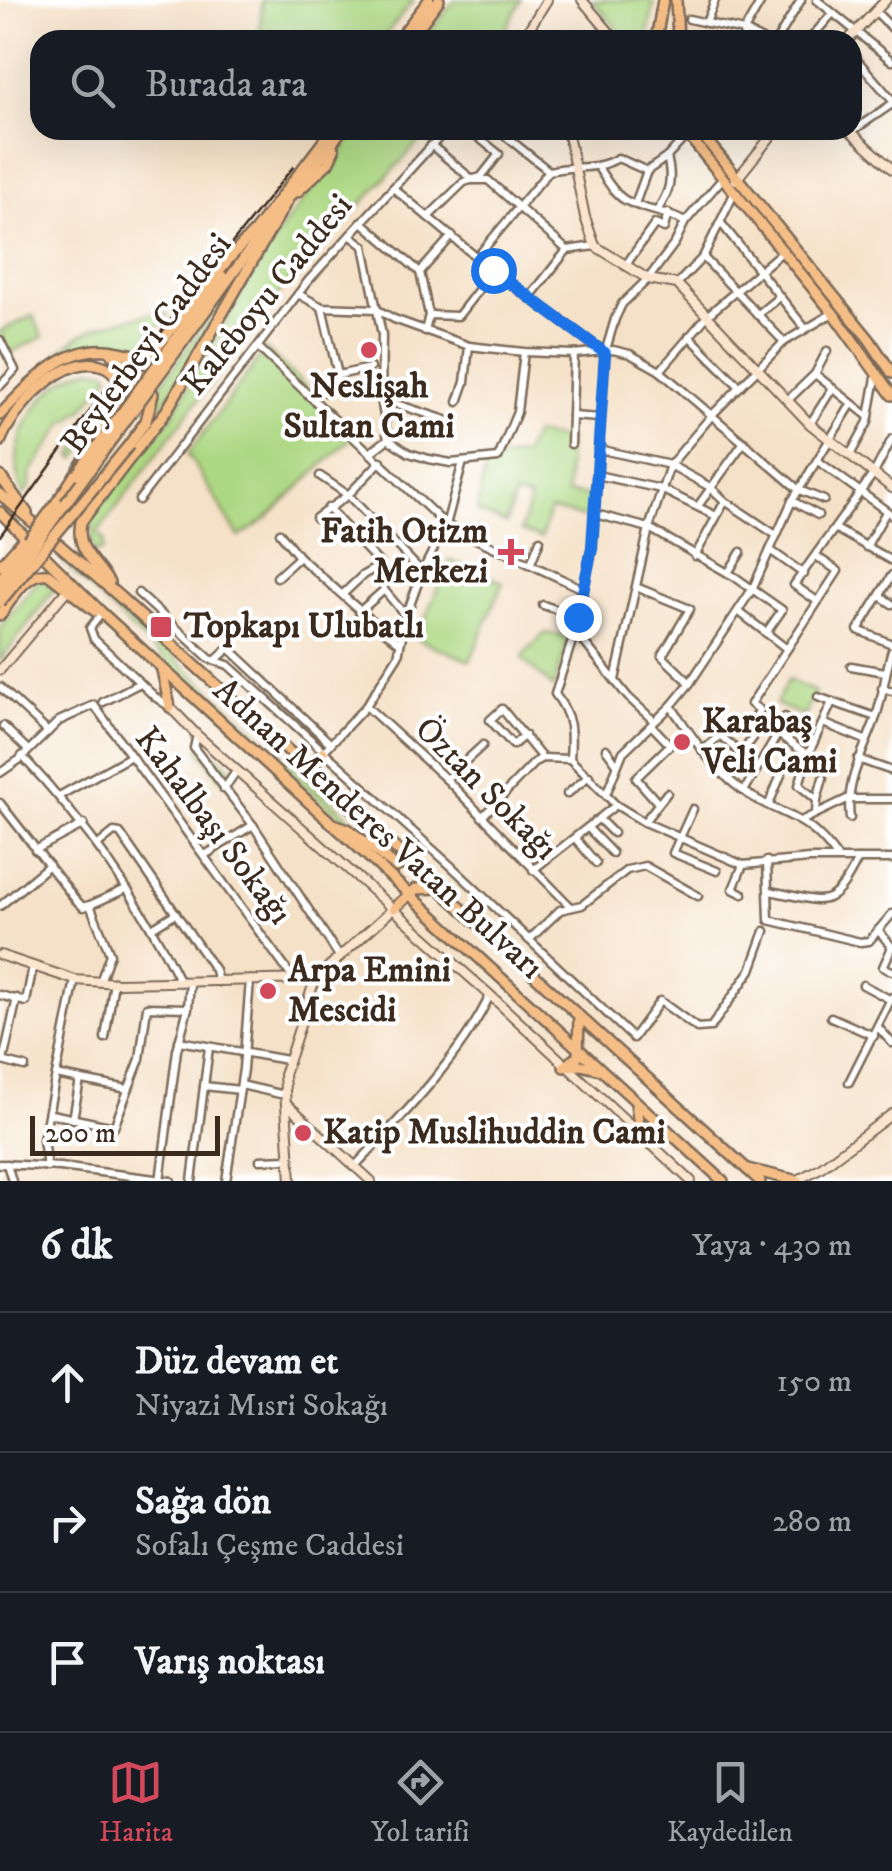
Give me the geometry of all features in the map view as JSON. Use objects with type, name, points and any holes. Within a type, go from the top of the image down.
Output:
[{"type":"main road","points":[[405,30],[426,0]]},
{"type":"main road","points":[[416,30],[442,0]]},
{"type":"main road","points":[[658,30],[663,0]]},
{"type":"main road","points":[[676,0],[678,30]]},
{"type":"main road","name":"Beylerbeyi Caddesi","points":[[0,593],[252,234],[326,140]]},
{"type":"main road","points":[[112,590],[83,550],[81,522],[167,410],[290,197],[305,187],[331,158],[334,150],[328,140]]},
{"type":"main road","points":[[691,140],[783,251],[890,365]]},
{"type":"main road","points":[[706,140],[836,309],[892,395]]},
{"type":"main road","points":[[710,166],[717,167],[729,181],[736,180]]},
{"type":"main road","name":"Beylerbeyi Caddesi","points":[[57,502],[290,197]]},
{"type":"main road","points":[[0,415],[38,378],[65,360],[98,350],[140,356],[153,352],[252,234]]},
{"type":"main road","points":[[0,602],[129,445],[152,406],[152,389],[144,375],[113,355],[65,360]]},
{"type":"main road","points":[[0,442],[12,419],[43,385],[73,368],[102,366],[116,376],[119,389],[77,474]]},
{"type":"main road","points":[[0,476],[36,528]]},
{"type":"main road","points":[[0,494],[112,590]]},
{"type":"main road","points":[[0,563],[57,502]]},
{"type":"main road","points":[[0,580],[57,502]]},
{"type":"main road","name":"Adnan Menderes Vatan Bulvarı","points":[[0,512],[161,668],[724,1181]]},
{"type":"main road","points":[[0,563],[12,561],[23,571],[20,589]]},
{"type":"main road","points":[[0,616],[34,574],[43,572],[83,604],[102,613]]},
{"type":"main road","name":"Adnan Menderes Vatan Bulvarı","points":[[112,590],[434,888],[760,1181]]},
{"type":"main road","points":[[161,668],[170,707]]},
{"type":"main road","points":[[308,769],[326,748]]},
{"type":"main road","points":[[331,824],[348,829],[396,868],[403,857]]},
{"type":"main road","points":[[394,908],[416,889],[434,888]]},
{"type":"main road","points":[[422,906],[423,896],[434,888]]},
{"type":"main road","points":[[564,1067],[576,1059],[579,1016]]},
{"type":"main road","points":[[564,1067],[603,1071]]},
{"type":"main road","points":[[635,1100],[640,1134]]},
{"type":"main road","points":[[648,1143],[672,1134]]},
{"type":"main road","points":[[746,1168],[798,1181]]},
{"type":"street","points":[[528,30],[547,0]]},
{"type":"street","points":[[582,0],[608,30]]},
{"type":"street","points":[[706,23],[714,0]]},
{"type":"street","points":[[747,30],[762,0]]},
{"type":"street","points":[[783,30],[800,0]]},
{"type":"street","points":[[857,30],[886,0]]},
{"type":"street","points":[[820,1],[846,30]]},
{"type":"street","points":[[876,11],[892,28]]},
{"type":"street","points":[[818,30],[832,14]]},
{"type":"street","points":[[689,18],[726,30]]},
{"type":"street","points":[[862,43],[892,61]]},
{"type":"street","points":[[862,66],[892,102],[862,123]]},
{"type":"street","name":"Kaleboyu Caddesi","points":[[139,500],[298,294],[437,140]]},
{"type":"street","points":[[428,217],[464,182],[481,177],[499,154],[482,140]]},
{"type":"street","points":[[511,140],[550,171]]},
{"type":"street","points":[[568,140],[595,246],[648,279],[678,284],[810,424],[892,488]]},
{"type":"street","points":[[635,204],[646,171],[680,140]]},
{"type":"street","points":[[736,180],[768,140]]},
{"type":"street","points":[[860,140],[892,168]]},
{"type":"street","points":[[432,145],[473,180],[488,180],[567,250]]},
{"type":"street","points":[[656,212],[670,192],[672,176],[667,156]]},
{"type":"street","points":[[599,170],[618,158],[646,171]]},
{"type":"street","points":[[477,257],[550,171],[572,165],[599,170],[623,200],[668,213],[684,222]]},
{"type":"street","points":[[570,758],[572,725],[555,694],[574,635],[592,548],[605,353],[622,304],[648,279],[676,243],[684,222],[722,179]]},
{"type":"street","points":[[393,188],[493,270],[605,353]]},
{"type":"street","points":[[678,284],[703,257],[734,194]]},
{"type":"street","points":[[624,266],[655,224],[664,228],[668,213]]},
{"type":"street","points":[[362,222],[420,272],[429,315],[425,331]]},
{"type":"street","points":[[721,222],[805,328]]},
{"type":"street","points":[[350,235],[364,246],[382,335],[382,399],[388,439],[429,459],[463,462],[498,458],[518,412],[524,352]]},
{"type":"street","points":[[420,272],[452,236]]},
{"type":"street","points":[[530,296],[567,250],[595,246]]},
{"type":"street","points":[[660,371],[708,315],[783,251]]},
{"type":"street","points":[[703,257],[784,342]]},
{"type":"street","points":[[429,315],[458,316],[493,270]]},
{"type":"street","points":[[298,294],[322,307],[376,309],[469,346],[524,352],[574,354],[613,350],[630,354],[660,371],[798,490],[824,500]]},
{"type":"street","points":[[757,315],[779,297]]},
{"type":"street","points":[[322,307],[338,375]]},
{"type":"street","points":[[615,680],[649,528],[670,465],[713,414],[784,342],[836,309]]},
{"type":"street","points":[[690,336],[740,386]]},
{"type":"street","points":[[0,340],[15,370],[0,386]]},
{"type":"street","points":[[458,402],[465,382],[469,346]]},
{"type":"street","points":[[259,348],[446,525],[583,589]]},
{"type":"street","points":[[787,401],[815,374],[827,350]]},
{"type":"street","points":[[571,444],[574,354]]},
{"type":"street","points":[[325,392],[338,375],[370,368]]},
{"type":"street","points":[[850,455],[869,418],[877,372]]},
{"type":"street","points":[[815,374],[869,418]]},
{"type":"street","points":[[810,424],[832,389]]},
{"type":"street","points":[[382,399],[446,420]]},
{"type":"street","points":[[607,792],[623,752],[690,683],[738,611],[792,501],[850,405]]},
{"type":"street","points":[[572,416],[598,418]]},
{"type":"street","points":[[371,452],[388,439]]},
{"type":"street","points":[[817,601],[794,585],[888,457],[892,440]]},
{"type":"street","points":[[698,506],[744,442]]},
{"type":"street","points":[[598,449],[670,465],[710,487],[725,502],[776,535]]},
{"type":"street","points":[[316,518],[348,495],[381,461]]},
{"type":"street","points":[[818,461],[889,514],[866,547]]},
{"type":"street","points":[[326,748],[366,706],[398,656],[406,616],[422,572],[446,525],[463,462]]},
{"type":"street","points":[[597,475],[661,489],[716,516]]},
{"type":"street","points":[[320,476],[348,495],[422,572]]},
{"type":"street","points":[[792,501],[818,516]]},
{"type":"street","points":[[695,556],[725,502]]},
{"type":"street","points":[[328,508],[381,565],[384,590],[406,616]]},
{"type":"street","points":[[595,514],[649,528],[752,588],[782,610],[766,633]]},
{"type":"street","points":[[836,529],[892,560]]},
{"type":"street","points":[[280,533],[299,557],[401,644]]},
{"type":"street","points":[[531,563],[540,540]]},
{"type":"street","points":[[770,550],[804,574]]},
{"type":"street","points":[[728,573],[741,552]]},
{"type":"street","points":[[752,722],[760,710],[751,704],[838,571],[816,556]]},
{"type":"street","points":[[277,577],[299,557]]},
{"type":"street","points":[[343,594],[381,565]]},
{"type":"street","points":[[850,818],[847,799],[858,759],[876,718],[892,647],[858,630],[892,575]]},
{"type":"street","points":[[636,586],[690,609],[662,656],[690,683]]},
{"type":"street","points":[[0,670],[67,590]]},
{"type":"street","points":[[359,612],[384,590]]},
{"type":"street","points":[[138,593],[203,654],[228,665],[326,748]]},
{"type":"street","points":[[880,596],[892,604]]},
{"type":"street","points":[[543,606],[578,617]]},
{"type":"street","points":[[738,611],[787,649]]},
{"type":"street","points":[[102,613],[90,628],[94,639],[691,1181]]},
{"type":"street","points":[[574,635],[580,636],[670,745],[636,778],[658,803]]},
{"type":"street","points":[[216,660],[228,648],[326,748],[633,1038],[660,1001],[696,1028],[711,1027],[751,970],[765,931]]},
{"type":"street","points":[[852,666],[885,672]]},
{"type":"street","points":[[0,773],[59,720],[140,683]]},
{"type":"street","points":[[0,687],[48,732]]},
{"type":"street","points":[[882,688],[892,690]]},
{"type":"street","points":[[818,697],[876,718]]},
{"type":"street","points":[[817,800],[799,785],[832,702]]},
{"type":"street","name":"Kahalbaşı Sokağı","points":[[99,704],[131,756],[292,978]]},
{"type":"street","name":"Öztan Sokağı","points":[[366,706],[446,778],[571,907]]},
{"type":"street","points":[[671,706],[724,775],[744,791],[803,820],[820,834],[838,858]]},
{"type":"street","points":[[524,735],[513,746],[490,720],[502,710],[524,735],[542,758]]},
{"type":"street","points":[[744,791],[785,717]]},
{"type":"street","points":[[788,740],[796,722]]},
{"type":"street","points":[[823,723],[866,740]]},
{"type":"street","points":[[3,726],[84,824],[152,928],[180,982]]},
{"type":"street","points":[[778,734],[808,755]]},
{"type":"street","points":[[197,735],[194,748],[253,825],[339,956]]},
{"type":"street","points":[[703,750],[720,735],[740,752]]},
{"type":"street","points":[[724,775],[752,738]]},
{"type":"street","points":[[446,778],[483,744]]},
{"type":"street","points":[[606,749],[618,765]]},
{"type":"street","points":[[59,796],[131,756]]},
{"type":"street","points":[[482,817],[542,758],[570,758],[616,805],[679,839],[743,865],[838,858],[892,859]]},
{"type":"street","points":[[858,759],[892,771]]},
{"type":"street","points":[[224,789],[237,770]]},
{"type":"street","points":[[768,804],[782,775]]},
{"type":"street","points":[[567,794],[588,776]]},
{"type":"street","points":[[816,813],[823,778]]},
{"type":"street","points":[[644,822],[667,793]]},
{"type":"street","points":[[803,820],[847,799],[892,799]]},
{"type":"street","points":[[0,803],[83,906],[126,889]]},
{"type":"street","points":[[533,870],[616,805]]},
{"type":"street","points":[[692,809],[673,853],[717,872]]},
{"type":"street","points":[[600,819],[614,833]]},
{"type":"street","points":[[35,850],[84,824]]},
{"type":"street","points":[[205,855],[253,825]]},
{"type":"street","points":[[588,828],[612,853]]},
{"type":"street","points":[[98,845],[114,832],[120,833],[215,970],[218,982]]},
{"type":"street","points":[[575,838],[596,863]]},
{"type":"street","points":[[770,891],[821,900],[831,898],[843,890],[858,860]]},
{"type":"street","points":[[767,861],[769,920],[860,942],[869,941],[892,914]]},
{"type":"street","points":[[0,906],[49,865]]},
{"type":"street","points":[[743,865],[732,889],[744,894]]},
{"type":"street","points":[[529,940],[560,910],[582,906],[627,870],[645,866],[698,896]]},
{"type":"street","points":[[90,905],[110,954],[100,982]]},
{"type":"street","points":[[291,1181],[284,1075],[315,979],[394,908]]},
{"type":"street","points":[[152,928],[177,913]]},
{"type":"street","points":[[878,930],[892,947],[883,967],[892,971]]},
{"type":"street","points":[[0,954],[75,980],[100,982],[315,979]]},
{"type":"street","points":[[0,995],[26,1002],[33,966]]},
{"type":"street","points":[[47,1168],[43,1140],[75,980]]},
{"type":"street","points":[[226,1181],[250,980]]},
{"type":"street","points":[[106,1038],[114,982]]},
{"type":"street","points":[[160,1180],[190,982]]},
{"type":"street","points":[[849,1082],[891,998],[864,985]]},
{"type":"street","points":[[354,1166],[414,1104],[478,1022],[490,995]]},
{"type":"street","points":[[17,998],[2,1061],[26,1067]]},
{"type":"street","points":[[50,1114],[114,1127],[140,1058],[148,1007],[188,1008]]},
{"type":"street","points":[[831,1016],[874,1036]]},
{"type":"street","points":[[0,1026],[10,1028]]},
{"type":"street","points":[[878,1027],[892,1043]]},
{"type":"street","points":[[180,1041],[286,1060]]},
{"type":"street","points":[[192,1181],[209,1047]]},
{"type":"street","points":[[56,1075],[128,1089]]},
{"type":"street","points":[[73,1119],[80,1080]]},
{"type":"street","points":[[204,1086],[280,1094]]},
{"type":"street","points":[[288,1105],[372,1181]]},
{"type":"street","points":[[798,1181],[892,1114]]},
{"type":"street","points":[[260,1160],[289,1159]]},
{"type":"street","points":[[3,1164],[171,1181]]},
{"type":"street","points":[[3,1164],[12,1181]]},
{"type":"street","points":[[85,1171],[95,1181]]},
{"type":"green space","points":[[262,0],[414,0],[389,30],[260,30]]},
{"type":"green space","points":[[455,0],[521,0],[505,30],[431,30]]},
{"type":"green space","points":[[592,0],[654,3],[649,30],[618,30]]},
{"type":"green space","points":[[348,140],[421,140],[281,291],[97,533],[104,540],[103,550],[96,552],[91,543],[94,515],[173,414],[287,221],[334,168]]},
{"type":"green space","points":[[246,267],[152,423],[159,406],[159,387]]},
{"type":"green space","points":[[161,312],[169,315],[136,350],[104,346],[47,366],[85,333]]},
{"type":"green space","points":[[33,316],[43,337],[7,354],[0,331]]},
{"type":"green space","points":[[266,349],[355,434],[265,520],[239,537],[188,454]]},
{"type":"green space","points":[[92,368],[110,375],[81,412],[66,421],[31,472],[30,486],[24,495],[17,456],[30,418],[56,386]]},
{"type":"green space","points":[[115,384],[91,439],[76,459],[72,456],[86,435],[91,422],[88,419]]},
{"type":"green space","points":[[534,434],[568,439],[567,494],[592,496],[591,519],[550,510],[541,538],[521,531],[530,499],[515,495],[506,523],[477,512],[486,462],[524,454]]},
{"type":"green space","points":[[68,560],[393,857],[390,861],[143,640],[64,563]]},
{"type":"green space","points":[[449,560],[503,582],[470,661],[417,639]]},
{"type":"green space","points":[[40,578],[55,588],[0,661],[0,627]]},
{"type":"green space","points":[[545,633],[570,637],[553,687],[523,656]]},
{"type":"green space","points":[[788,680],[815,692],[804,716],[776,704]]},
{"type":"green space","points":[[202,744],[233,770],[225,784],[199,750]]},
{"type":"tram line","points":[[0,536],[105,390],[161,332],[293,167]]},
{"type":"place","name":"Neslişah Sultan Cami","points":[[369,350]]},
{"type":"place","name":"Fatih Otizm Merkezi","points":[[511,552]]},
{"type":"place","name":"Topkapı Ulubatlı","points":[[161,627]]},
{"type":"place","name":"Karabaş Veli Cami","points":[[682,742]]},
{"type":"place","name":"Arpa Emini Mescidi","points":[[268,991]]},
{"type":"place","name":"Katip Muslihuddin Cami","points":[[303,1133]]},
{"type":"route","points":[[493,270],[605,353],[592,548],[578,617]]}]
